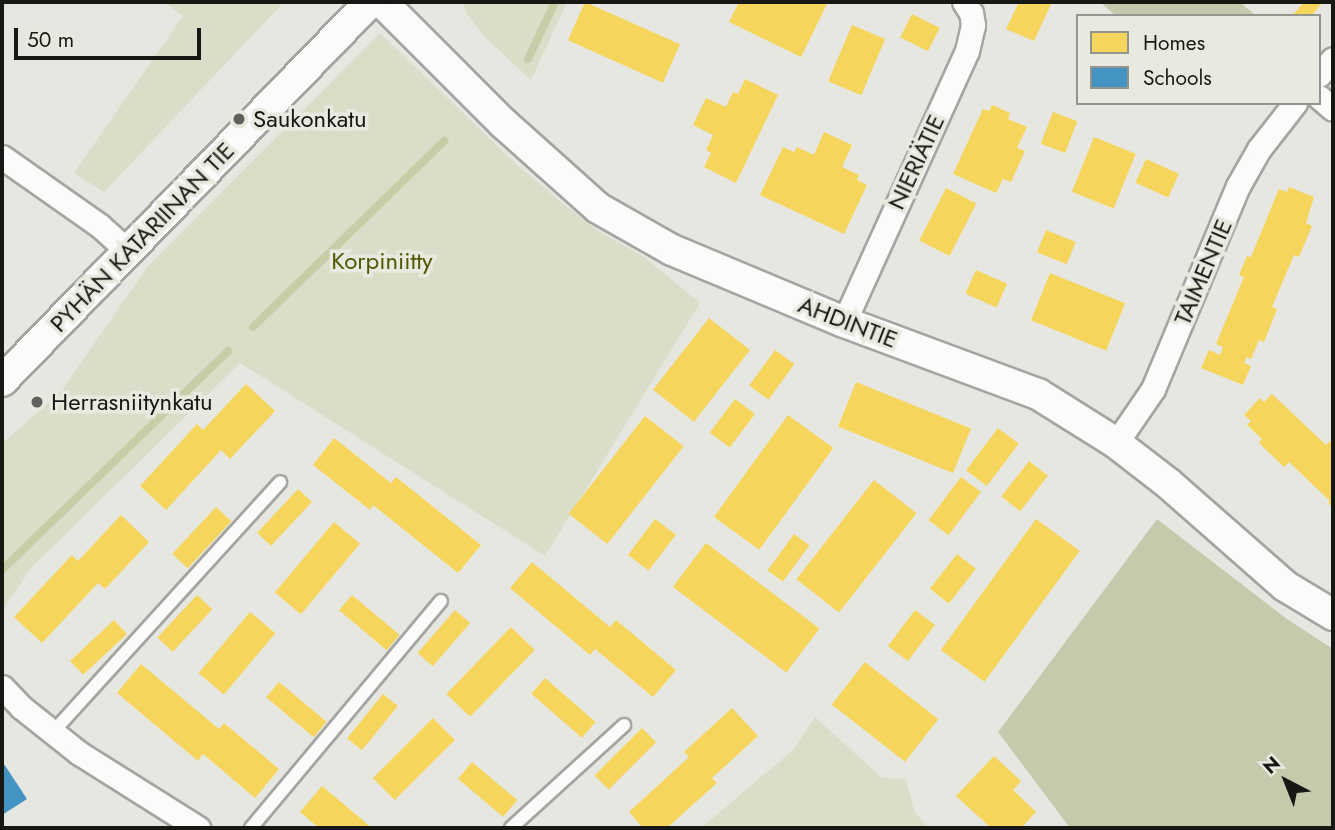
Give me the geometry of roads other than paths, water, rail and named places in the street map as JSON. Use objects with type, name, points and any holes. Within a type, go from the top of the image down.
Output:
[{"type":"street","name":"PYHÄN KATARIINAN TIE","points":[[2,381],[370,2]]},
{"type":"street","name":"AHDINTIE","points":[[382,2],[503,123],[598,208],[672,250],[844,322],[1038,394],[1116,443],[1169,484],[1284,586],[1333,615]]},
{"type":"street","name":"NIERIÄTIE","points":[[844,322],[967,51],[973,25],[971,13],[964,2]]},
{"type":"street","points":[[1321,73],[1333,59]]},
{"type":"street","name":"TAIMENTIE","points":[[1116,443],[1153,389],[1238,186],[1265,140],[1293,105]]},
{"type":"street","points":[[2,157],[100,226],[129,252]]},
{"type":"street","points":[[2,687],[52,733],[198,828]]},
{"type":"lane","points":[[52,733],[280,482]]},
{"type":"lane","points":[[251,828],[441,601]]},
{"type":"lane","points":[[511,828],[624,725]]},
{"type":"waterway","points":[[528,59],[555,2]]},
{"type":"waterway","points":[[253,327],[444,141]]},
{"type":"waterway","points":[[2,570],[228,351]]},
{"type":"place","name":"Saukonkatu","points":[[239,119]]},
{"type":"place","name":"Herrasniitynkatu","points":[[37,402]]},
{"type":"park label","name":"Korpiniitty","points":[[382,261]]}]
